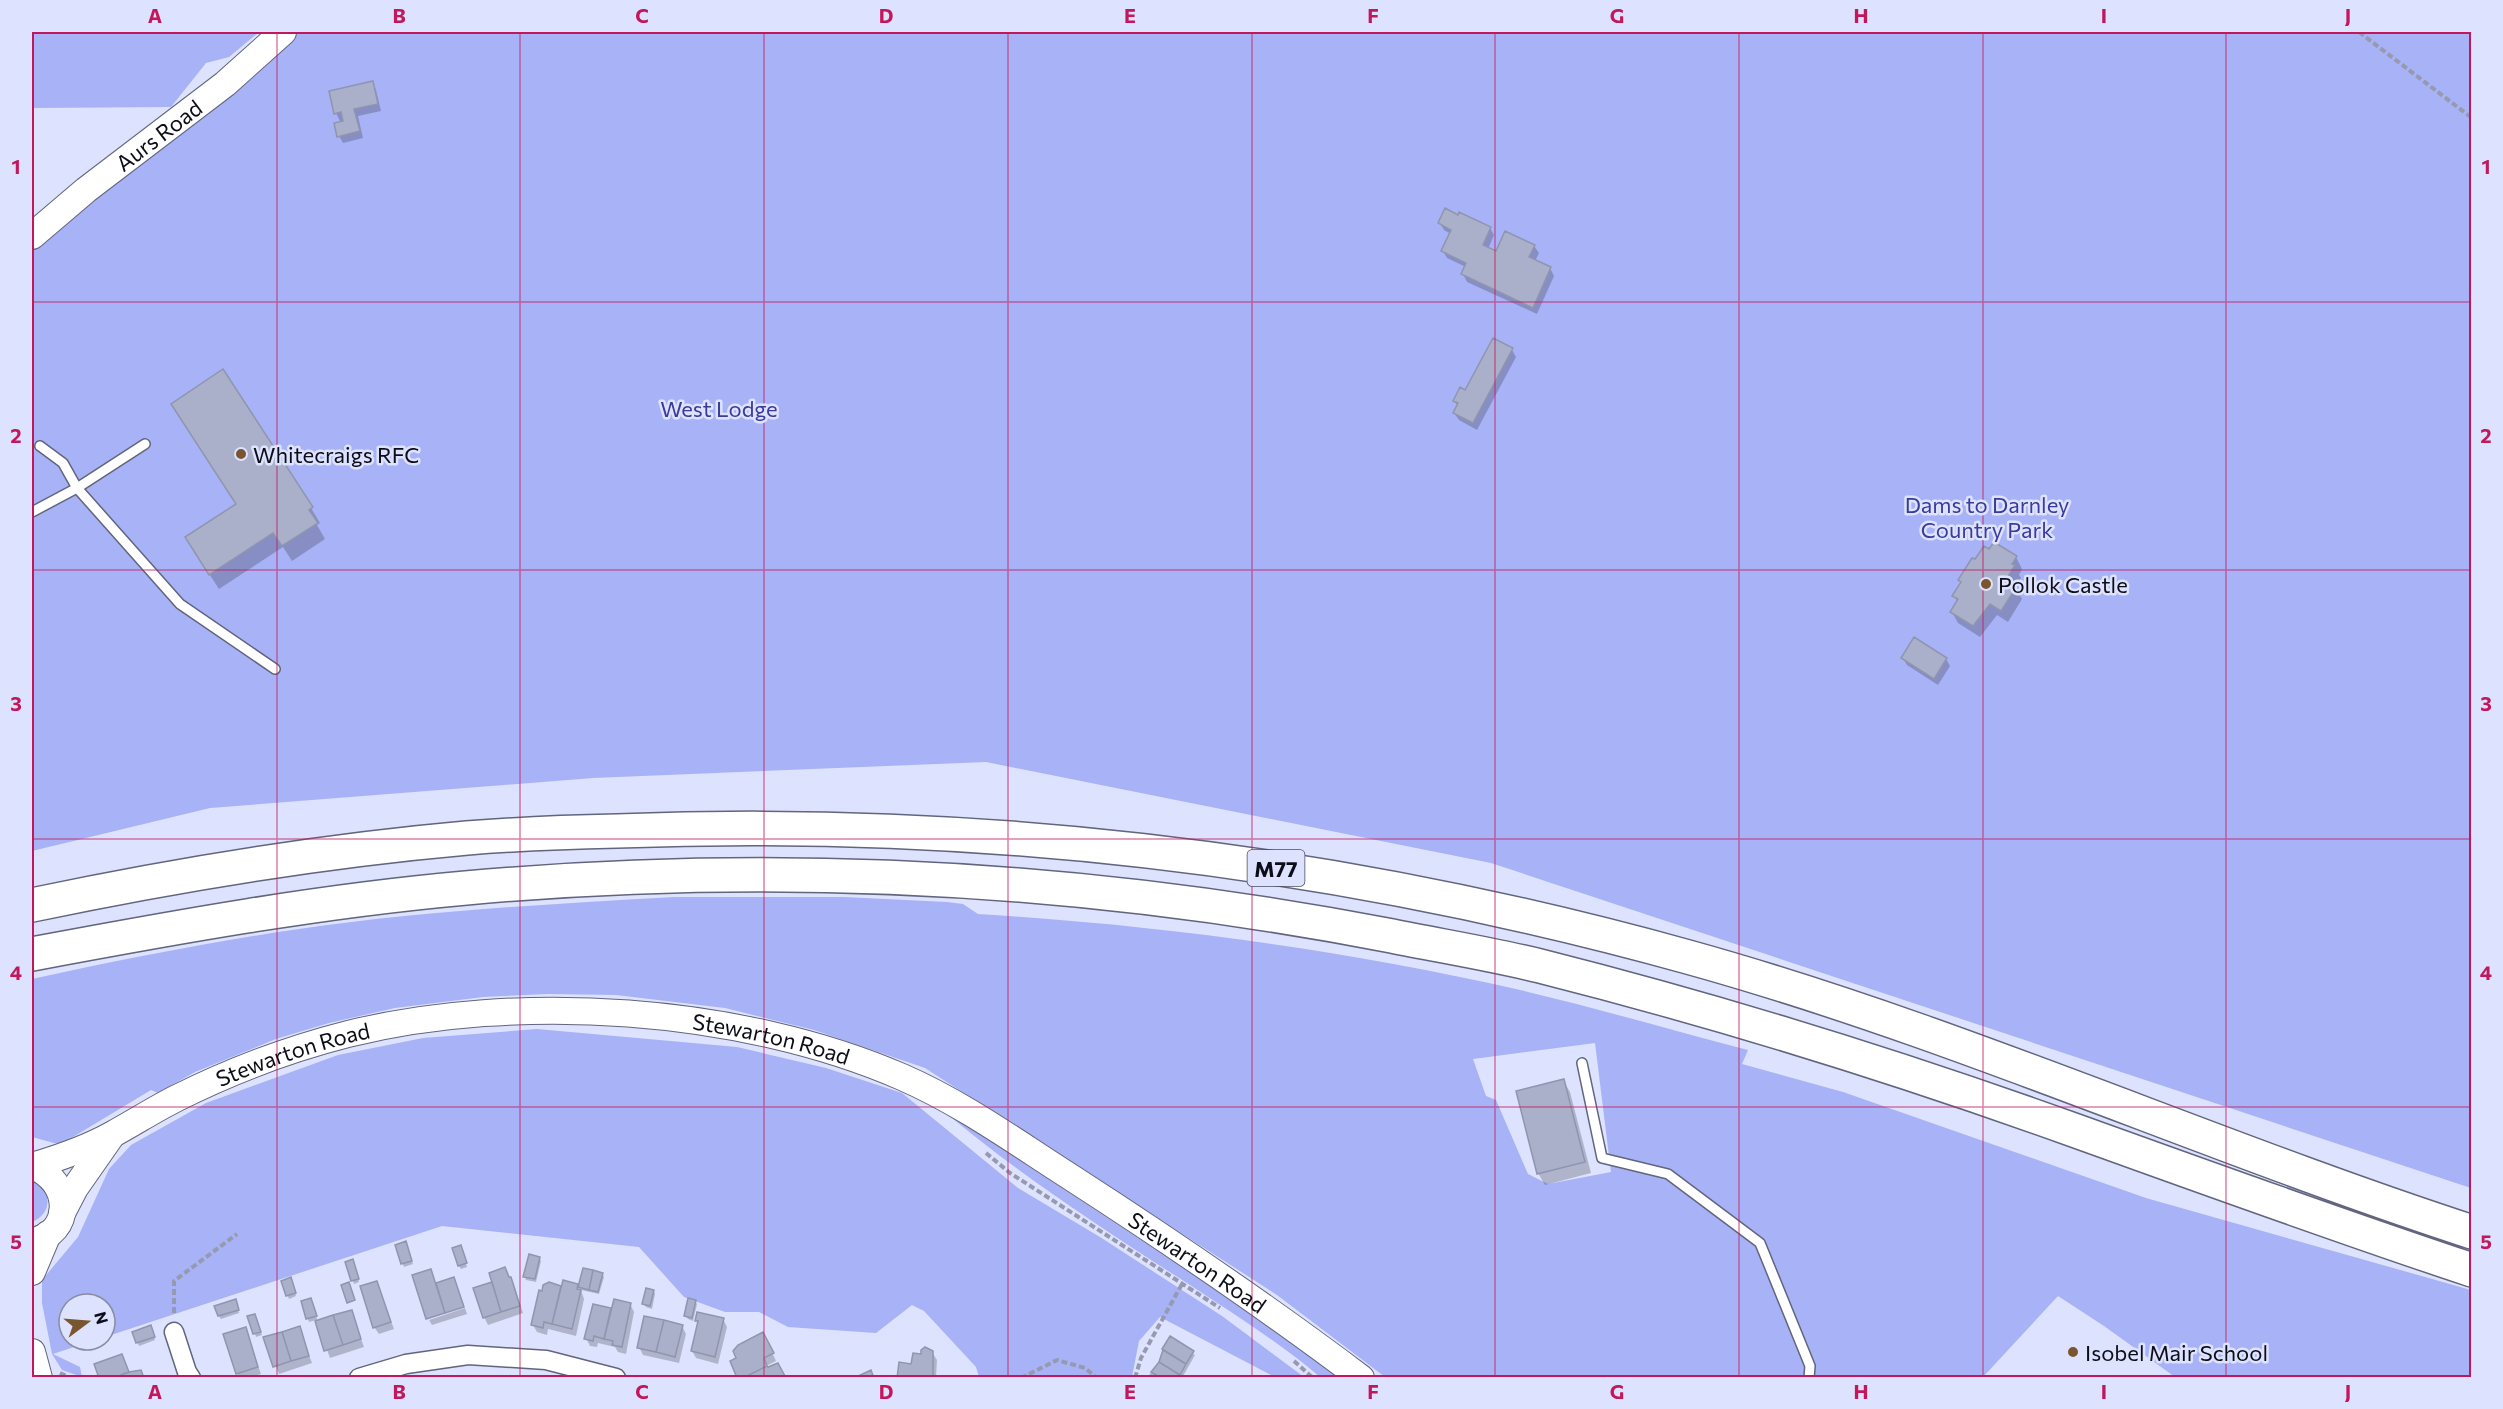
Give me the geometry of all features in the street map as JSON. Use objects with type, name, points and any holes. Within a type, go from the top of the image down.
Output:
[{"type":"highway","name":"M77","points":[[32,905],[156,881],[290,859],[467,838],[561,832],[724,827],[882,830],[1094,844],[1199,856],[1338,877],[1468,903],[1689,957],[1965,1048],[2312,1177],[2472,1232]]},
{"type":"highway","name":"M77","points":[[32,954],[293,907],[468,888],[658,876],[887,877],[1044,887],[1145,897],[1322,923],[1535,965],[1731,1019],[2065,1127],[2219,1184],[2472,1270]]},
{"type":"main road","name":"Aurs Road","points":[[32,236],[86,190],[225,84],[283,32]]},
{"type":"main road","name":"Stewarton Road","points":[[32,1166],[60,1158],[112,1135],[175,1099],[251,1065],[350,1033],[424,1020],[547,1011],[608,1012],[674,1018],[772,1035],[862,1062],[902,1077],[956,1105],[1205,1264],[1361,1377]]},
{"type":"main road","name":"Stewarton Road","points":[[32,1272],[47,1230],[112,1135]]},
{"type":"main road","points":[[32,1166],[43,1170],[53,1178],[60,1189],[63,1201],[47,1230]]},
{"type":"main road","points":[[32,1352],[39,1377]]},
{"type":"street","points":[[174,1332],[187,1372],[191,1377]]},
{"type":"street","points":[[359,1377],[406,1364],[468,1354],[546,1360],[616,1377]]},
{"type":"lane","points":[[32,512],[76,488],[145,444]]},
{"type":"lane","points":[[40,446],[63,463],[76,488],[180,604],[275,669]]},
{"type":"lane","points":[[1582,1063],[1602,1158],[1668,1174],[1760,1243],[1810,1366],[1809,1377]]},
{"type":"path","points":[[2359,32],[2415,77],[2472,118]]},
{"type":"path","points":[[983,1150],[1010,1173],[1230,1314]]},
{"type":"path","points":[[174,1332],[174,1281],[237,1234]]},
{"type":"path","points":[[1135,1377],[1141,1358],[1182,1284]]},
{"type":"path","points":[[1021,1377],[1057,1360],[1085,1368],[1097,1377]]},
{"type":"path","points":[[1293,1360],[1313,1377]]},
{"type":"green space","points":[[32,32],[259,32],[229,57],[206,63],[171,107],[32,108]]},
{"type":"green space","name":"Dams to Darnley Country Park","points":[[273,32],[2471,32],[2471,1188],[1491,863],[986,762],[593,778],[210,808],[32,851],[32,241]]},
{"type":"green space","points":[[675,897],[844,897],[947,902],[963,904],[978,914],[1181,932],[1315,951],[1449,975],[1574,1003],[1748,1050],[1742,1064],[1843,1092],[2146,1198],[2471,1290],[2471,1377],[2175,1377],[2058,1296],[1983,1377],[1385,1377],[1277,1295],[925,1068],[814,1030],[725,1008],[616,995],[548,994],[483,997],[395,1008],[329,1023],[276,1039],[195,1072],[158,1093],[151,1090],[63,1143],[32,1137],[32,979],[131,958],[265,934],[393,917]],"holes":[[[1595,1043],[1611,1172],[1548,1184],[1528,1174],[1496,1100],[1486,1096],[1473,1059]]]},
{"type":"green space","points":[[537,1029],[737,1047],[826,1068],[902,1093],[1018,1188],[1100,1237],[1222,1316],[1304,1377],[1275,1377],[1160,1317],[1139,1341],[1132,1377],[979,1377],[976,1367],[924,1311],[912,1305],[876,1333],[788,1327],[759,1312],[725,1312],[684,1297],[639,1247],[442,1226],[117,1333],[117,1292],[57,1292],[57,1352],[59,1352],[53,1354],[80,1367],[82,1377],[62,1370],[52,1354],[42,1303],[42,1280],[78,1237],[109,1169],[131,1145],[206,1103],[338,1055],[423,1038]]},
{"type":"green space","points":[[940,1108],[1251,1312],[1339,1377],[1320,1377],[1256,1329],[1031,1179]]},
{"type":"green space","points":[[32,1180],[45,1190],[47,1205],[44,1213],[32,1222]]},
{"type":"building","points":[[373,81],[378,104],[354,109],[360,131],[337,137],[334,123],[343,121],[341,112],[334,114],[329,91]]},
{"type":"building","points":[[1445,208],[1491,227],[1483,245],[1496,251],[1505,231],[1535,245],[1529,257],[1551,267],[1533,308],[1461,274],[1466,263],[1441,251],[1451,230],[1438,223]]},
{"type":"building","points":[[1493,338],[1513,348],[1473,423],[1453,413],[1458,403],[1453,401],[1460,387],[1465,390]]},
{"type":"building","name":"Whitecraigs RFC","points":[[223,369],[313,507],[309,510],[318,523],[282,546],[273,533],[209,575],[185,537],[236,504],[171,404]]},
{"type":"building","name":"Pollok Castle","points":[[1994,542],[2017,556],[2012,564],[2015,565],[2006,580],[2017,586],[2001,611],[1990,604],[1973,626],[1950,612],[1958,599],[1952,596],[1961,582],[1958,580],[1972,558],[1975,559],[1984,546],[1989,549]]},
{"type":"building","points":[[1914,637],[1947,658],[1934,679],[1901,658]]},
{"type":"building","points":[[1564,1079],[1585,1162],[1537,1174],[1516,1091]]},
{"type":"building","points":[[406,1241],[412,1261],[401,1264],[395,1245]]},
{"type":"building","points":[[461,1245],[467,1263],[458,1266],[452,1248]]},
{"type":"building","points":[[529,1254],[540,1257],[535,1279],[523,1277]]},
{"type":"building","points":[[353,1259],[359,1279],[351,1281],[345,1262]]},
{"type":"building","points":[[505,1267],[511,1277],[520,1306],[501,1312],[489,1273]]},
{"type":"building","points":[[583,1268],[593,1270],[589,1290],[578,1287]]},
{"type":"building","points":[[431,1269],[445,1313],[426,1319],[412,1275]]},
{"type":"building","points":[[593,1270],[603,1273],[598,1292],[589,1290]]},
{"type":"building","points":[[291,1277],[296,1293],[286,1296],[281,1281]]},
{"type":"building","points":[[454,1277],[464,1307],[445,1313],[436,1283]]},
{"type":"building","points":[[563,1280],[578,1284],[577,1289],[581,1290],[572,1329],[552,1324]]},
{"type":"building","points":[[377,1281],[391,1322],[373,1328],[360,1286]]},
{"type":"building","points":[[349,1282],[355,1300],[347,1303],[341,1285]]},
{"type":"building","points":[[492,1282],[501,1312],[483,1318],[473,1288]]},
{"type":"building","points":[[549,1282],[561,1286],[552,1324],[544,1322],[543,1328],[531,1325],[539,1290],[542,1291],[543,1285]]},
{"type":"building","points":[[646,1288],[654,1290],[650,1306],[642,1304]]},
{"type":"building","points":[[311,1298],[317,1316],[306,1319],[301,1301]]},
{"type":"building","points":[[688,1298],[696,1300],[692,1318],[684,1316]]},
{"type":"building","points":[[236,1299],[239,1310],[218,1316],[214,1306]]},
{"type":"building","points":[[614,1299],[631,1303],[622,1347],[612,1345],[613,1341],[604,1339]]},
{"type":"building","points":[[593,1304],[611,1308],[604,1339],[594,1336],[593,1341],[584,1339]]},
{"type":"building","points":[[352,1310],[361,1339],[343,1345],[333,1315]]},
{"type":"building","points":[[697,1312],[724,1318],[715,1357],[691,1351],[698,1321],[695,1321]]},
{"type":"building","points":[[255,1314],[261,1332],[253,1334],[247,1316]]},
{"type":"building","points":[[333,1315],[343,1345],[324,1351],[315,1321]]},
{"type":"building","points":[[644,1316],[664,1320],[656,1352],[637,1348]]},
{"type":"building","points":[[664,1320],[683,1325],[675,1357],[656,1352]]},
{"type":"building","points":[[151,1325],[155,1337],[136,1343],[132,1332]]},
{"type":"building","points":[[300,1326],[309,1356],[291,1361],[282,1332]]},
{"type":"building","points":[[246,1327],[258,1367],[236,1374],[223,1334]]},
{"type":"building","points":[[282,1332],[291,1361],[273,1367],[263,1337]]},
{"type":"building","points":[[763,1332],[774,1353],[764,1358],[767,1366],[743,1378],[737,1378],[730,1361],[736,1358],[733,1351],[738,1345]]},
{"type":"building","points":[[1170,1336],[1194,1351],[1186,1364],[1162,1349]]},
{"type":"building","points":[[925,1347],[933,1351],[933,1378],[897,1378],[899,1362],[911,1364],[913,1353],[921,1354],[921,1350]]},
{"type":"building","points":[[1163,1350],[1186,1364],[1180,1375],[1159,1362]]},
{"type":"building","points":[[122,1354],[129,1372],[113,1378],[99,1378],[94,1364]]},
{"type":"building","points":[[1159,1362],[1180,1375],[1179,1378],[1161,1378],[1151,1372]]},
{"type":"building","points":[[778,1363],[786,1378],[743,1378],[767,1366]]},
{"type":"building","points":[[141,1370],[144,1378],[113,1378],[129,1372]]},
{"type":"building","points":[[871,1370],[874,1378],[854,1378]]},
{"type":"place","name":"Whitecraigs RFC","points":[[241,454]]},
{"type":"place","name":"Pollok Castle","points":[[1986,584]]},
{"type":"place","name":"Isobel Mair School","points":[[2073,1352]]},
{"type":"park label","name":"West Lodge","points":[[719,408]]}]
